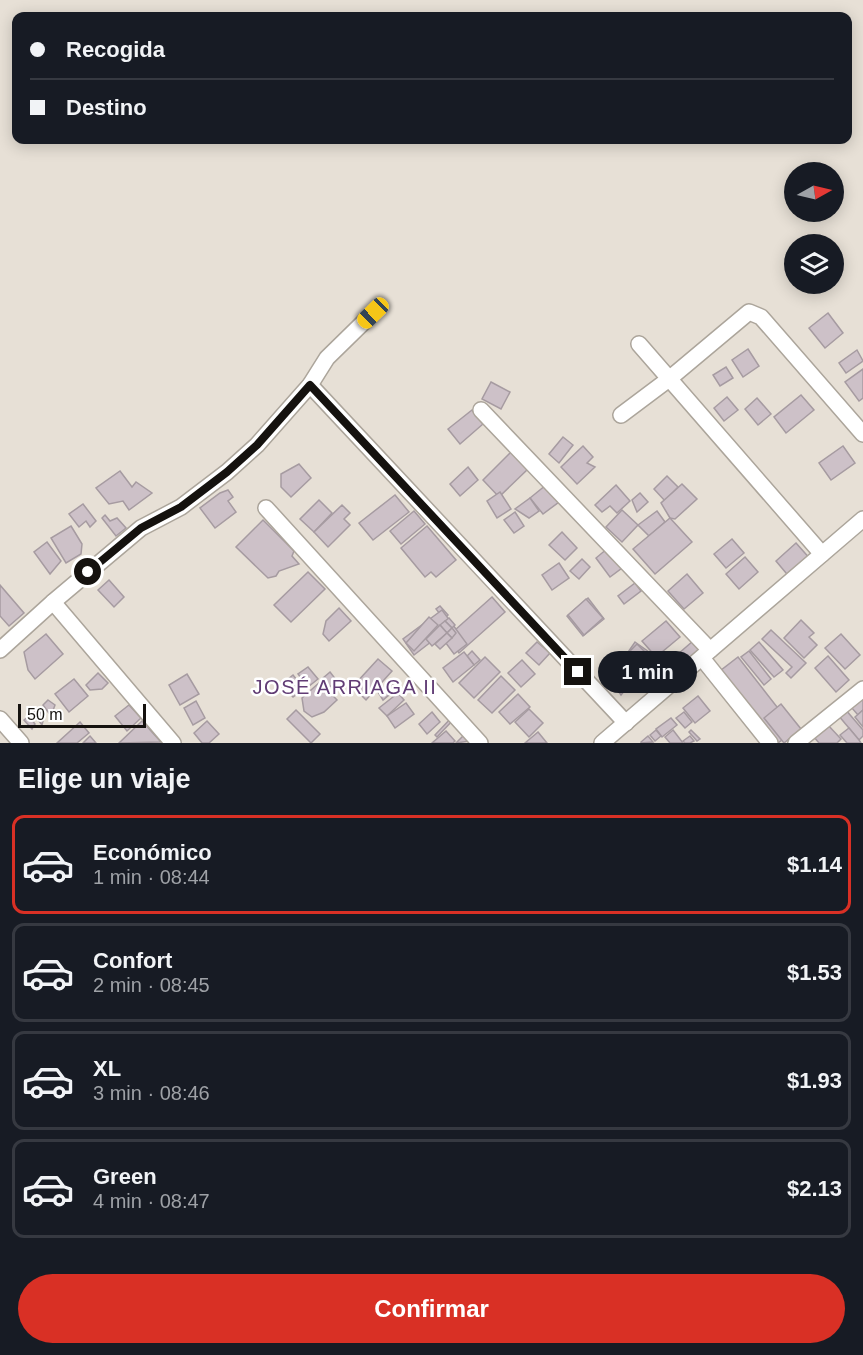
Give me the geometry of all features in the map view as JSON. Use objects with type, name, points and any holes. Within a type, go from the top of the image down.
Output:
[{"type":"street","points":[[621,416],[748,312],[761,317],[863,434]]},
{"type":"street","points":[[0,650],[52,602],[141,528],[181,507],[227,472],[257,445],[310,385],[327,358],[373,313]]},
{"type":"street","points":[[639,344],[822,554]]},
{"type":"street","points":[[310,385],[626,723]]},
{"type":"street","points":[[481,410],[706,654],[770,743]]},
{"type":"street","points":[[266,508],[480,743]]},
{"type":"street","points":[[602,743],[863,519]]},
{"type":"street","points":[[52,602],[173,743]]},
{"type":"street","points":[[796,743],[863,689]]},
{"type":"street","points":[[0,719],[21,743]]},
{"type":"building","points":[[828,313],[843,333],[825,348],[809,328]]},
{"type":"building","points":[[748,349],[759,366],[743,377],[732,360]]},
{"type":"building","points":[[857,350],[863,361],[846,373],[839,363]]},
{"type":"building","points":[[726,367],[733,378],[720,386],[713,375]]},
{"type":"building","points":[[863,369],[863,398],[859,401],[845,382]]},
{"type":"building","points":[[491,382],[510,392],[501,409],[482,399]]},
{"type":"building","points":[[801,395],[814,410],[786,433],[774,417]]},
{"type":"building","points":[[727,397],[738,410],[724,421],[714,408]]},
{"type":"building","points":[[757,398],[771,414],[758,425],[745,409]]},
{"type":"building","points":[[472,410],[483,424],[460,444],[448,429]]},
{"type":"building","points":[[563,437],[573,445],[559,463],[549,454]]},
{"type":"building","points":[[583,446],[593,457],[587,463],[595,467],[577,484],[561,467]]},
{"type":"building","points":[[843,446],[855,463],[831,480],[819,463]]},
{"type":"building","points":[[511,452],[528,469],[499,497],[483,480]]},
{"type":"building","points":[[299,464],[311,478],[291,497],[281,487],[281,474]]},
{"type":"building","points":[[468,467],[478,480],[460,496],[450,484]]},
{"type":"building","points":[[120,471],[132,487],[136,482],[152,493],[129,510],[123,501],[109,504],[96,488]]},
{"type":"building","points":[[667,476],[678,487],[665,501],[654,489]]},
{"type":"building","points":[[682,484],[697,499],[675,519],[670,518],[661,503]]},
{"type":"building","points":[[546,485],[559,502],[543,514],[530,498]]},
{"type":"building","points":[[616,485],[630,501],[617,513],[610,506],[602,512],[595,505]]},
{"type":"building","points":[[228,490],[233,497],[228,501],[236,512],[215,528],[200,508],[220,493]]},
{"type":"building","points":[[500,492],[511,509],[497,518],[487,501]]},
{"type":"building","points":[[640,493],[648,502],[637,512],[632,500]]},
{"type":"building","points":[[395,495],[409,512],[373,540],[359,523]]},
{"type":"building","points":[[530,498],[539,511],[529,518],[515,509]]},
{"type":"building","points":[[319,500],[332,513],[314,532],[300,519]]},
{"type":"building","points":[[83,504],[96,521],[90,527],[86,521],[79,527],[69,514]]},
{"type":"building","points":[[342,505],[350,513],[344,519],[350,525],[328,547],[314,532]]},
{"type":"building","points":[[622,510],[638,525],[622,542],[606,527]]},
{"type":"building","points":[[414,511],[425,524],[401,544],[390,531]]},
{"type":"building","points":[[657,511],[665,522],[649,536],[638,525]]},
{"type":"building","points":[[515,512],[524,526],[514,533],[504,520]]},
{"type":"building","points":[[105,515],[110,521],[117,518],[126,528],[116,536],[102,518]]},
{"type":"building","points":[[670,518],[692,542],[655,574],[633,549]]},
{"type":"building","points":[[263,520],[294,551],[292,556],[299,564],[279,571],[276,576],[268,578],[236,547]]},
{"type":"building","points":[[71,526],[82,544],[81,554],[66,563],[51,538]]},
{"type":"building","points":[[427,526],[456,560],[436,577],[431,572],[425,577],[401,548]]},
{"type":"building","points":[[562,532],[577,548],[565,560],[549,545]]},
{"type":"building","points":[[732,539],[744,553],[726,568],[714,554]]},
{"type":"building","points":[[47,542],[61,561],[50,574],[34,552]]},
{"type":"building","points":[[796,543],[812,561],[791,579],[776,561]]},
{"type":"building","points":[[608,548],[622,568],[610,577],[596,558]]},
{"type":"building","points":[[745,557],[758,572],[739,589],[726,574]]},
{"type":"building","points":[[582,559],[590,567],[579,579],[570,571]]},
{"type":"building","points":[[559,563],[569,578],[552,590],[542,575]]},
{"type":"building","points":[[308,572],[325,589],[291,622],[274,605]]},
{"type":"building","points":[[687,574],[703,593],[684,609],[668,591]]},
{"type":"building","points":[[109,580],[124,597],[114,607],[98,590]]},
{"type":"building","points":[[635,583],[641,591],[624,604],[618,596]]},
{"type":"building","points":[[0,585],[24,613],[9,626],[0,616]]},
{"type":"building","points":[[492,597],[505,612],[459,653],[452,643],[460,636],[455,630]]},
{"type":"building","points":[[588,598],[604,619],[583,636],[567,616]]},
{"type":"building","points":[[586,599],[603,618],[584,635],[568,615]]},
{"type":"building","points":[[440,606],[448,615],[444,619],[436,609]]},
{"type":"building","points":[[339,608],[351,621],[329,641],[323,634],[326,621]]},
{"type":"building","points":[[442,610],[467,644],[454,654],[440,635],[414,655],[403,639]]},
{"type":"building","points":[[429,617],[438,625],[414,651],[406,643]]},
{"type":"building","points":[[449,618],[455,625],[452,628],[445,621]]},
{"type":"building","points":[[801,620],[814,633],[809,637],[817,645],[804,658],[784,638]]},
{"type":"building","points":[[445,621],[452,628],[447,633],[440,625]]},
{"type":"building","points":[[666,621],[680,637],[656,657],[642,641]]},
{"type":"building","points":[[440,625],[447,633],[432,646],[426,639]]},
{"type":"building","points":[[452,628],[456,633],[452,638],[447,633]]},
{"type":"building","points":[[771,630],[806,663],[791,678],[786,673],[792,667],[762,639]]},
{"type":"building","points":[[447,633],[452,638],[440,649],[435,644]]},
{"type":"building","points":[[46,634],[63,654],[35,679],[28,670],[24,652]]},
{"type":"building","points":[[841,634],[860,655],[845,669],[825,648]]},
{"type":"building","points":[[693,641],[702,651],[687,664],[678,654]]},
{"type":"building","points":[[537,642],[550,653],[539,665],[526,653]]},
{"type":"building","points":[[635,642],[656,657],[646,671],[626,655]]},
{"type":"building","points":[[759,642],[783,670],[774,677],[750,650]]},
{"type":"building","points":[[637,644],[655,662],[646,671],[628,653]]},
{"type":"building","points":[[472,651],[480,660],[474,665],[467,656]]},
{"type":"building","points":[[749,651],[771,679],[764,685],[741,657]]},
{"type":"building","points":[[464,652],[474,665],[453,682],[443,668]]},
{"type":"building","points":[[828,656],[849,680],[836,692],[815,668]]},
{"type":"building","points":[[485,657],[500,672],[474,698],[459,683]]},
{"type":"building","points":[[738,657],[795,730],[778,743],[720,671]]},
{"type":"building","points":[[378,659],[392,671],[366,700],[355,689],[357,682]]},
{"type":"building","points":[[522,660],[535,674],[521,687],[508,673]]},
{"type":"building","points":[[308,667],[318,679],[308,687],[298,674]]},
{"type":"building","points":[[620,669],[630,684],[621,695],[608,676]]},
{"type":"building","points":[[620,671],[630,682],[625,687],[614,677]]},
{"type":"building","points":[[330,672],[337,681],[328,688],[322,679]]},
{"type":"building","points":[[98,673],[108,683],[102,689],[90,690],[86,685]]},
{"type":"building","points":[[187,674],[199,694],[180,705],[169,685]]},
{"type":"building","points":[[293,675],[304,689],[293,697],[282,684]]},
{"type":"building","points":[[501,676],[515,690],[492,713],[478,700]]},
{"type":"building","points":[[74,679],[88,696],[69,712],[55,694]]},
{"type":"building","points":[[320,682],[337,700],[324,712],[312,717],[304,711],[302,698]]},
{"type":"building","points":[[391,682],[396,689],[383,700],[378,692]]},
{"type":"building","points":[[398,693],[404,700],[387,716],[379,708]]},
{"type":"building","points":[[518,694],[530,707],[510,724],[499,712]]},
{"type":"building","points":[[698,696],[710,711],[695,723],[683,708]]},
{"type":"building","points":[[863,699],[863,710],[858,715],[851,707]]},
{"type":"building","points":[[48,700],[55,705],[51,716],[43,705]]},
{"type":"building","points":[[196,701],[205,718],[193,725],[184,708]]},
{"type":"building","points":[[406,703],[414,714],[395,728],[387,716]]},
{"type":"building","points":[[781,704],[801,729],[784,743],[764,718]]},
{"type":"building","points":[[129,705],[141,718],[127,731],[115,716]]},
{"type":"building","points":[[38,709],[44,717],[42,725],[33,713]]},
{"type":"building","points":[[529,709],[543,723],[529,737],[515,722]]},
{"type":"building","points":[[845,709],[863,730],[863,736],[859,740],[838,715]]},
{"type":"building","points":[[296,710],[320,734],[311,743],[287,719]]},
{"type":"building","points":[[863,710],[863,727],[855,717]]},
{"type":"building","points":[[432,712],[440,722],[427,734],[419,724]]},
{"type":"building","points":[[684,712],[692,722],[685,728],[676,718]]},
{"type":"building","points":[[29,716],[35,724],[32,729],[24,720]]},
{"type":"building","points":[[452,717],[454,719],[437,737],[435,735]]},
{"type":"building","points":[[671,718],[677,725],[662,737],[656,729]]},
{"type":"building","points":[[142,721],[161,742],[119,743]]},
{"type":"building","points":[[207,721],[219,734],[209,743],[202,743],[194,733]]},
{"type":"building","points":[[80,722],[89,733],[77,743],[57,743]]},
{"type":"building","points":[[827,724],[841,739],[837,743],[819,743],[814,737]]},
{"type":"building","points":[[849,728],[861,743],[847,743],[840,735]]},
{"type":"building","points":[[656,730],[661,736],[655,741],[650,735]]},
{"type":"building","points":[[673,730],[683,743],[670,743],[665,737]]},
{"type":"building","points":[[691,730],[700,739],[697,741],[689,732]]},
{"type":"building","points":[[446,731],[455,741],[453,743],[432,743]]},
{"type":"building","points":[[538,732],[547,743],[525,743]]},
{"type":"building","points":[[464,735],[470,741],[456,743]]},
{"type":"building","points":[[90,736],[96,743],[83,743]]},
{"type":"building","points":[[648,736],[653,742],[641,743],[641,742]]},
{"type":"building","points":[[690,736],[694,741],[685,743],[683,741]]},
{"type":"district","name":"JOSÉ ARRIAGA II","points":[[345,687]]},
{"type":"route","points":[[88,572],[141,528],[181,507],[227,472],[257,445],[310,385],[578,672]]}]
